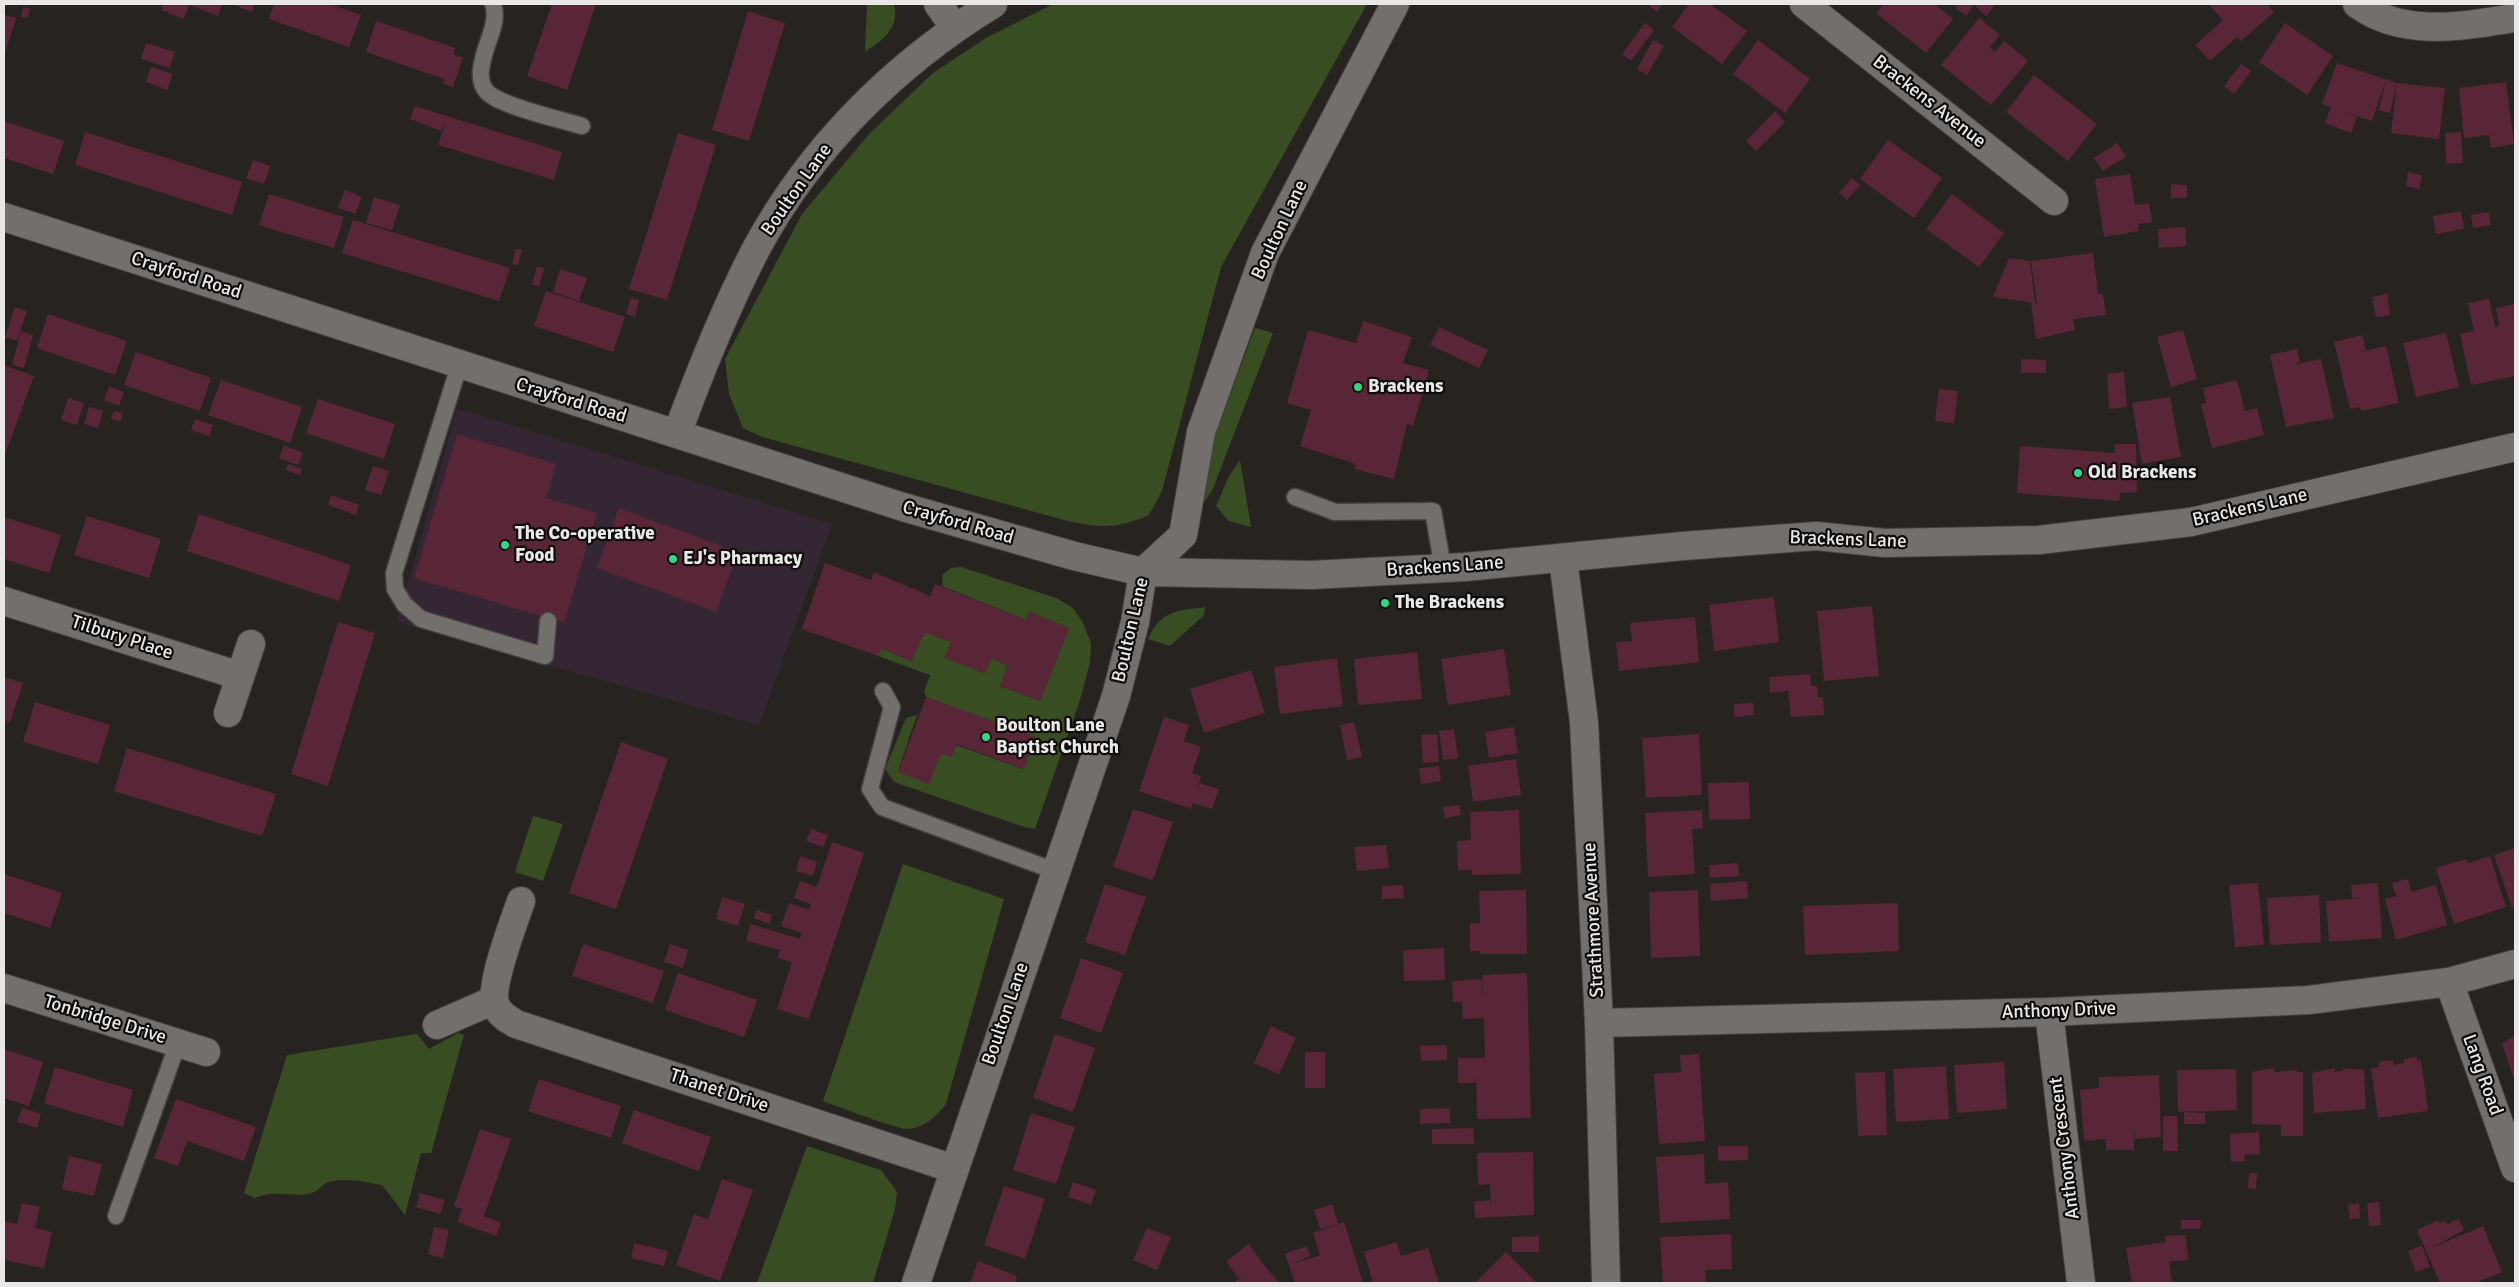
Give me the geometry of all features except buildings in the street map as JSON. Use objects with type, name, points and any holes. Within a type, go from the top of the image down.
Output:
[{"type":"street","points":[[938,4],[955,28]]},
{"type":"street","name":"Boulton Lane","points":[[676,434],[733,297],[757,248],[783,205],[834,137],[861,107],[955,28],[994,4]]},
{"type":"street","name":"Boulton Lane","points":[[916,1283],[1054,871],[1116,696],[1135,622],[1143,572],[1183,535],[1201,432],[1265,252],[1395,4]]},
{"type":"street","name":"Brackens Avenue","points":[[1804,4],[2054,201]]},
{"type":"street","points":[[2357,4],[2380,18],[2420,26],[2447,26],[2515,18]]},
{"type":"street","name":"Crayford Road","points":[[4,217],[903,507],[1074,556],[1143,572]]},
{"type":"street","name":"Brackens Lane","points":[[1143,572],[1311,575],[1443,568],[1816,536],[1885,543],[2057,538],[2191,522],[2515,447]]},
{"type":"street","name":"Strathmore Avenue","points":[[1563,559],[1584,722],[1599,1023],[1606,1283]]},
{"type":"street","name":"Tilbury Place","points":[[4,601],[240,676]]},
{"type":"street","points":[[228,713],[251,644]]},
{"type":"street","points":[[436,1025],[494,1000],[497,978],[521,901]]},
{"type":"street","name":"Anthony Drive","points":[[1599,1023],[2049,1012],[2309,1000],[2449,982],[2515,964]]},
{"type":"street","name":"Lang Road","points":[[2449,982],[2515,1168]]},
{"type":"street","name":"Tonbridge Drive","points":[[4,988],[206,1052]]},
{"type":"street","name":"Thanet Drive","points":[[494,1000],[497,1008],[503,1015],[516,1024],[954,1169]]},
{"type":"street","name":"Anthony Crescent","points":[[2049,1012],[2081,1283]]},
{"type":"lane","points":[[493,4],[496,14],[482,60],[480,76],[487,92],[507,103],[582,126]]},
{"type":"lane","points":[[460,364],[394,573],[394,589],[404,604],[421,619],[545,656],[548,621]]},
{"type":"lane","points":[[1295,497],[1336,512],[1434,511],[1443,568]]},
{"type":"lane","points":[[883,691],[892,707],[870,789],[882,807],[1054,871]]},
{"type":"lane","points":[[116,1216],[178,1043]]},
{"type":"shaded area","points":[[457,408],[832,524],[759,725],[397,622]]},
{"type":"green space","points":[[867,4],[894,4],[895,20],[884,38],[865,52]]},
{"type":"green space","points":[[1053,4],[1367,4],[1221,267],[1162,491],[1149,515],[1127,523],[1109,526],[1068,521],[762,437],[743,428],[729,394],[725,359],[802,214],[870,133],[933,73],[986,38]]},
{"type":"green space","points":[[1255,328],[1273,333],[1212,491],[1202,504],[1208,454]]},
{"type":"green space","points":[[1240,460],[1251,527],[1229,521],[1216,506],[1229,476]]},
{"type":"green space","points":[[961,567],[1056,598],[1072,607],[1082,621],[1091,643],[1090,662],[1081,697],[1035,829],[1024,827],[894,782],[885,769],[906,718],[917,715],[898,771],[928,783],[941,752],[951,757],[956,745],[1023,769],[1035,737],[926,697],[924,691],[930,675],[878,656],[881,648],[911,661],[925,632],[951,642],[945,658],[985,673],[991,658],[1008,666],[1000,686],[1040,701],[1069,628],[1029,612],[1026,620],[942,586],[943,574],[951,568]]},
{"type":"green space","points":[[1205,607],[1204,615],[1170,646],[1148,639],[1158,622],[1164,617],[1178,611]]},
{"type":"green space","points":[[533,816],[563,824],[543,881],[515,872]]},
{"type":"green space","points":[[903,864],[1004,899],[946,1104],[930,1121],[908,1129],[880,1122],[823,1101]]},
{"type":"green space","points":[[458,1033],[464,1035],[431,1153],[421,1153],[405,1215],[382,1185],[362,1181],[342,1180],[329,1182],[314,1192],[300,1195],[270,1194],[255,1198],[244,1193],[287,1055],[417,1034],[429,1049]]},
{"type":"green space","points":[[807,1146],[881,1170],[897,1192],[895,1209],[873,1283],[757,1283]]},
{"type":"place","name":"Brackens","points":[[1358,387]]},
{"type":"place","name":"Old Brackens","points":[[2078,473]]},
{"type":"place","name":"The Co-operative Food","points":[[505,545]]},
{"type":"place","name":"EJ's Pharmacy","points":[[673,559]]},
{"type":"place","name":"The Brackens","points":[[1385,603]]},
{"type":"place","name":"Boulton Lane Baptist Church","points":[[986,737]]}]
